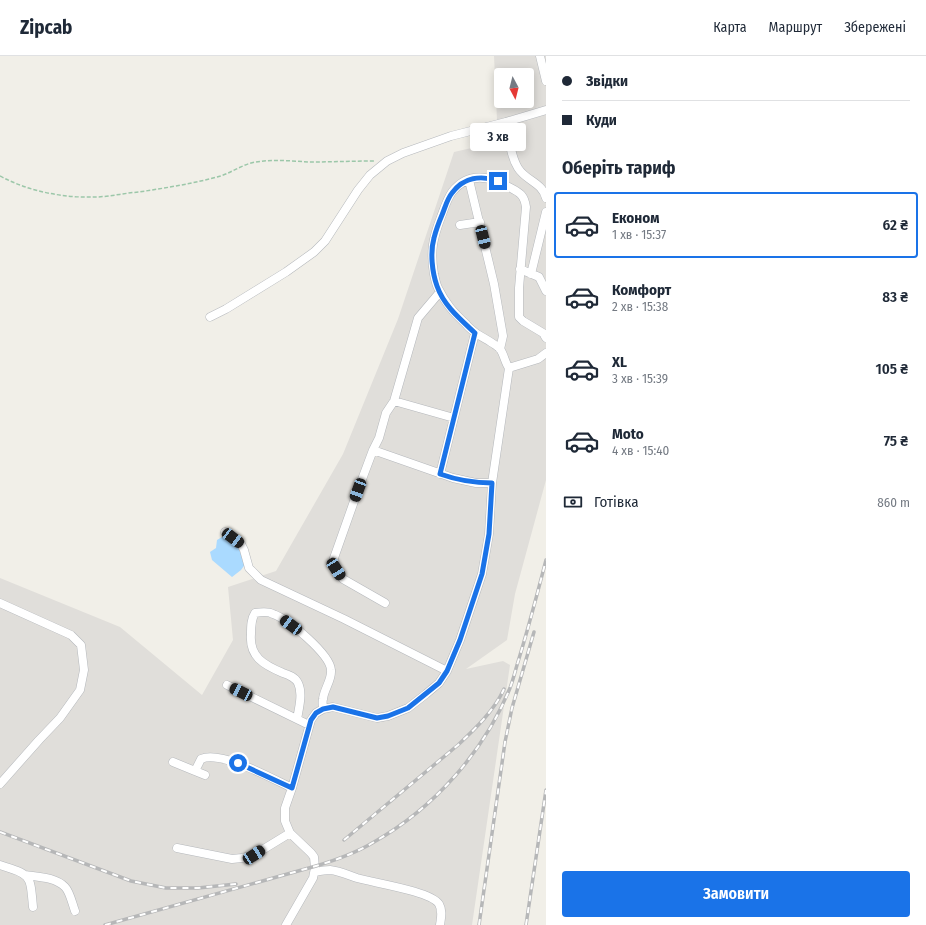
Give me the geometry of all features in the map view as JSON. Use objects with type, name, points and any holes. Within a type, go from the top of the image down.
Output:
[{"type":"lane","points":[[540,56],[546,81]]},
{"type":"lane","points":[[210,317],[226,309],[286,272],[314,252],[325,241],[358,190],[370,175],[386,161],[403,153],[451,136],[546,110]]},
{"type":"lane","points":[[506,122],[514,159],[518,168],[524,176],[541,187],[546,198]]},
{"type":"lane","points":[[500,349],[475,333],[452,311],[444,300],[437,286],[432,265],[434,238],[451,193],[459,185],[479,177],[498,181],[520,192],[524,197],[526,207],[520,269],[519,317],[543,333],[546,338]]},
{"type":"lane","points":[[286,925],[313,878],[316,866],[314,857],[290,833],[285,821],[285,808],[311,720],[316,713],[323,709],[333,707],[377,718],[388,716],[408,708],[439,683],[447,671],[460,640],[482,574],[489,534],[492,483],[509,368],[506,365],[500,349],[503,336],[494,284],[469,180]]},
{"type":"lane","points":[[531,274],[546,212]]},
{"type":"lane","points":[[460,225],[480,222]]},
{"type":"lane","points":[[520,269],[538,277],[546,291]]},
{"type":"lane","points":[[385,603],[342,579],[336,569],[334,558],[373,450],[379,438],[386,414],[394,401],[418,318],[440,292]]},
{"type":"lane","points":[[440,474],[475,333]]},
{"type":"lane","points":[[509,368],[546,354]]},
{"type":"lane","points":[[394,401],[454,418]]},
{"type":"lane","points":[[373,450],[454,478],[476,483],[492,483]]},
{"type":"lane","points":[[225,532],[241,544],[248,568],[261,580],[344,619],[447,671]]},
{"type":"lane","points":[[0,603],[71,635],[81,645],[84,670],[80,690],[60,718],[0,784]]},
{"type":"lane","points":[[297,719],[300,689],[297,681],[291,676],[270,668],[257,657],[252,649],[250,638],[252,617],[255,613],[273,613],[309,638],[327,659],[330,664],[331,676],[323,700],[323,709]]},
{"type":"lane","points":[[227,685],[309,725]]},
{"type":"lane","points":[[195,771],[201,759],[210,756],[219,757],[238,763],[292,788]]},
{"type":"lane","points":[[173,762],[205,774]]},
{"type":"lane","points":[[177,848],[232,859],[242,858],[254,855],[290,833]]},
{"type":"lane","points":[[0,865],[19,871],[25,875],[31,887],[33,907]]},
{"type":"lane","points":[[315,872],[325,870],[338,872],[415,892],[434,899],[438,903],[442,913],[440,925]]},
{"type":"lane","points":[[25,875],[46,878],[58,882],[66,888],[75,911]]},
{"type":"path","points":[[0,176],[35,190],[58,196],[94,197],[153,190],[203,181],[219,177],[256,162],[386,161]]},
{"type":"shaded area","points":[[494,56],[546,56],[546,480],[515,594],[507,640],[466,669],[503,661],[510,665],[472,925],[0,925],[0,578],[120,627],[202,695],[233,640],[228,587],[276,571],[343,454],[398,319],[454,152],[498,142],[496,108],[534,108],[534,68],[495,68]]},
{"type":"water","points":[[222,537],[230,540],[237,546],[243,554],[246,563],[241,570],[232,577],[212,560],[210,552],[216,548],[217,540]]},
{"type":"railway","points":[[105,925],[338,859],[360,850],[374,842],[417,813],[455,776],[471,756],[499,712],[513,679],[529,626],[546,560]]},
{"type":"railway","points":[[479,925],[505,742],[512,708],[534,632]]},
{"type":"railway","points":[[344,840],[458,745],[490,712],[504,689]]},
{"type":"railway","points":[[526,925],[546,790]]},
{"type":"railway","points":[[0,832],[131,881],[166,888],[198,888],[236,884]]},
{"type":"route","points":[[238,763],[292,788],[311,720],[316,713],[323,709],[333,707],[377,718],[388,716],[408,708],[439,683],[447,671],[460,640],[482,574],[489,534],[492,483],[476,483],[440,474],[475,333],[452,311],[444,300],[437,286],[432,265],[432,250],[434,238],[451,193],[459,185],[479,177],[498,181]]}]
